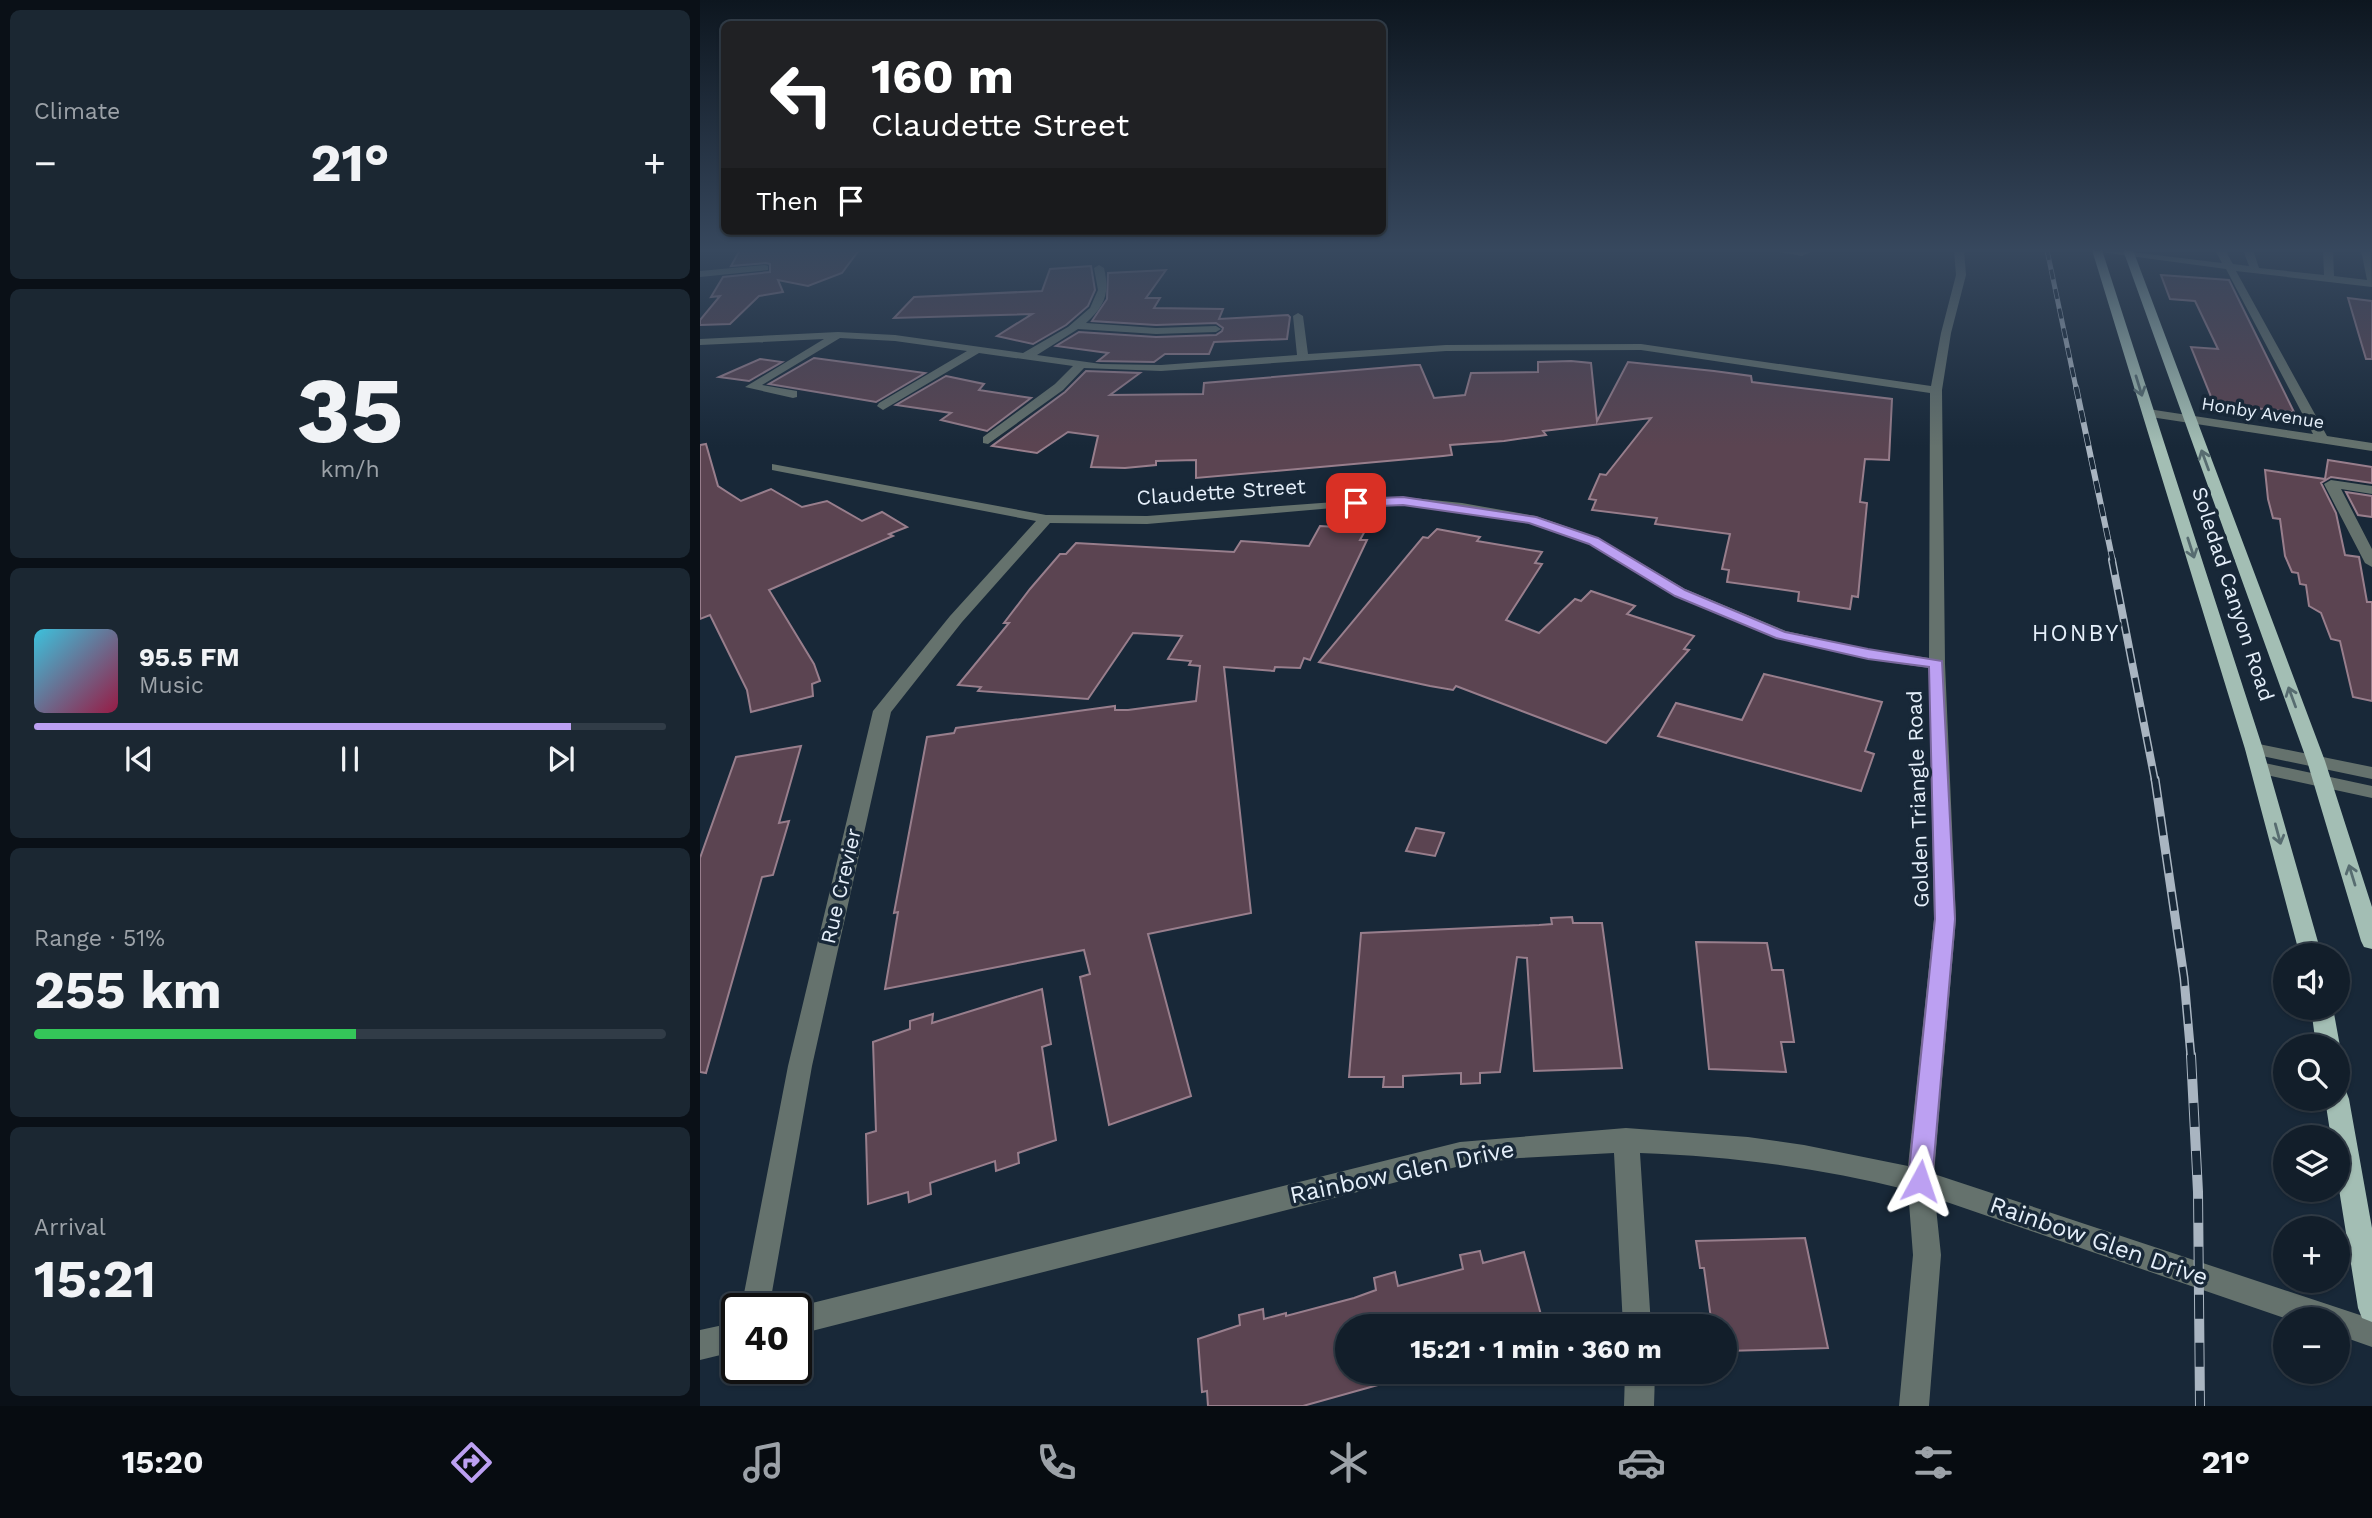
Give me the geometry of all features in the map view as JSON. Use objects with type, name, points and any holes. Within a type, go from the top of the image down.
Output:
[{"type":"main road","name":"Soledad Canyon Road","points":[[2117,316],[2257,758],[2307,943]]},
{"type":"main road","name":"Soledad Canyon Road","points":[[2152,316],[2316,761],[2372,941]]},
{"type":"main road","points":[[2339,1111],[2372,1308]]},
{"type":"street","points":[[1024,357],[1077,326],[1087,316]]},
{"type":"street","points":[[1298,316],[1303,360]]},
{"type":"street","name":"Golden Triangle Road","points":[[1914,1406],[1927,1255],[1920,1181],[1945,919],[1937,664],[1936,390],[1950,316]]},
{"type":"street","points":[[2255,316],[2322,439]]},
{"type":"street","points":[[1077,326],[1156,331],[1216,329]]},
{"type":"street","points":[[700,342],[838,335],[895,338],[1081,365],[1161,368],[1446,348],[1641,347],[1936,390]]},
{"type":"street","points":[[793,394],[751,387],[838,335]]},
{"type":"street","points":[[883,406],[977,350]]},
{"type":"street","points":[[988,440],[1059,387],[1081,365]]},
{"type":"street","name":"Honby Avenue","points":[[2148,413],[2372,447]]},
{"type":"street","name":"Claudette Street","points":[[777,467],[1046,519],[1147,520],[1333,504],[1403,501],[1462,507],[1531,519],[1594,541],[1680,593],[1781,635],[1868,654],[1937,664]]},
{"type":"street","points":[[2371,558],[2331,484],[2372,490]]},
{"type":"street","name":"Rue Crevier","points":[[758,1293],[800,1066],[882,711],[956,619],[1046,519]]},
{"type":"street","points":[[2257,758],[2316,761],[2372,773]]},
{"type":"street","points":[[2257,758],[2323,781],[2372,792]]},
{"type":"street","points":[[1626,1139],[1636,1314]]},
{"type":"street","name":"Rainbow Glen Drive","points":[[812,1317],[1448,1157],[1515,1146],[1626,1139],[1742,1145],[1801,1153],[1920,1181],[2297,1307]]},
{"type":"street","name":"Rainbow Glen Drive","points":[[2350,1325],[2372,1333]]},
{"type":"street","points":[[700,1345],[721,1340]]},
{"type":"street","points":[[1639,1406],[1640,1384]]},
{"type":"building","points":[[704,316],[739,316],[730,324],[700,325]]},
{"type":"building","points":[[896,316],[976,316],[894,318]]},
{"type":"building","points":[[1029,316],[1077,316],[1033,344],[997,336]]},
{"type":"building","points":[[1096,316],[1220,316],[1219,319],[1290,317],[1287,339],[1214,342],[1209,354],[1165,354],[1154,362],[1098,361],[1108,353],[1056,346],[1079,332],[1156,337],[1216,335],[1223,328],[1216,323],[1156,325],[1092,321]]},
{"type":"building","points":[[2202,316],[2247,316],[2294,412],[2214,404],[2191,347],[2218,349]]},
{"type":"building","points":[[2353,316],[2372,316],[2372,359],[2366,359]]},
{"type":"building","points":[[814,358],[925,373],[876,402],[769,384]]},
{"type":"building","points":[[760,359],[782,362],[749,381],[719,377]]},
{"type":"building","points":[[1538,362],[1591,363],[1597,421],[1628,362],[1751,376],[1752,382],[1892,399],[1889,460],[1865,459],[1860,502],[1867,503],[1858,597],[1852,596],[1850,609],[1798,601],[1799,592],[1727,582],[1729,570],[1722,569],[1730,534],[1655,524],[1657,518],[1592,510],[1596,500],[1589,499],[1600,474],[1606,475],[1651,418],[1543,431],[1546,435],[1504,441],[1450,445],[1452,455],[1196,478],[1196,460],[1156,461],[1156,465],[1125,468],[1091,467],[1098,436],[1068,432],[1037,453],[992,446],[1065,392],[1086,371],[1140,373],[1110,395],[1203,394],[1204,383],[1420,365],[1434,398],[1465,395],[1471,373],[1538,372]]},
{"type":"building","points":[[946,376],[984,384],[979,390],[1031,398],[987,431],[941,420],[951,413],[896,405]]},
{"type":"building","points":[[706,444],[718,486],[741,501],[771,489],[802,507],[827,501],[862,521],[882,512],[907,527],[889,534],[893,536],[769,590],[814,664],[820,681],[812,684],[813,696],[751,712],[747,690],[710,615],[700,619],[700,445]]},
{"type":"building","points":[[2328,460],[2372,467],[2372,483],[2331,477],[2321,483],[2336,513],[2345,555],[2359,557],[2367,602],[2372,602],[2372,701],[2353,697],[2340,641],[2331,639],[2321,613],[2309,606],[2306,585],[2300,584],[2298,573],[2292,572],[2285,556],[2280,519],[2273,518],[2268,499],[2265,470],[2325,479]]},
{"type":"building","points":[[2346,492],[2372,496],[2372,517],[2358,515]]},
{"type":"building","points":[[1320,526],[1366,529],[1360,540],[1367,540],[1310,660],[1304,658],[1300,668],[1275,667],[1274,671],[1224,667],[1251,913],[1148,934],[1191,1096],[1109,1125],[1080,977],[1090,974],[1084,950],[885,989],[898,912],[894,913],[927,737],[954,733],[956,728],[1115,706],[1115,710],[1128,710],[1196,701],[1200,666],[1189,665],[1191,661],[1168,659],[1182,636],[1133,633],[1088,699],[978,691],[981,687],[958,685],[1009,623],[1004,623],[1030,589],[1060,554],[1066,554],[1076,543],[1234,552],[1241,541],[1309,546]]},
{"type":"building","points":[[1437,529],[1480,537],[1477,541],[1542,552],[1535,563],[1542,564],[1506,620],[1539,633],[1575,599],[1581,601],[1591,591],[1635,606],[1627,614],[1694,636],[1684,649],[1689,650],[1606,743],[1456,686],[1453,690],[1430,686],[1319,662],[1423,537],[1428,538]]},
{"type":"building","points":[[1764,674],[1882,702],[1865,751],[1874,754],[1861,791],[1658,736],[1676,703],[1742,720]]},
{"type":"building","points":[[801,746],[779,823],[789,821],[773,875],[762,877],[706,1073],[700,1072],[700,858],[736,757]]},
{"type":"building","points":[[1416,828],[1444,833],[1435,856],[1406,851]]},
{"type":"building","points":[[1572,917],[1573,923],[1602,923],[1622,1068],[1534,1071],[1527,958],[1517,957],[1500,1072],[1480,1073],[1480,1083],[1461,1084],[1461,1073],[1403,1076],[1403,1087],[1383,1087],[1384,1077],[1349,1077],[1361,933],[1539,925],[1552,924],[1551,918]]},
{"type":"building","points":[[1696,942],[1767,943],[1772,970],[1783,970],[1794,1042],[1781,1042],[1786,1072],[1709,1069]]},
{"type":"building","points":[[1042,989],[1051,1044],[1042,1047],[1056,1140],[1018,1153],[1019,1163],[996,1171],[995,1161],[930,1183],[931,1194],[909,1202],[908,1192],[868,1204],[866,1134],[876,1131],[873,1042],[910,1029],[910,1021],[933,1014],[932,1023]]},
{"type":"building","points":[[1805,1238],[1828,1348],[1737,1351],[1737,1314],[1710,1314],[1704,1268],[1700,1268],[1696,1241]]},
{"type":"building","points":[[1480,1251],[1483,1263],[1524,1252],[1541,1314],[1335,1314],[1335,1384],[1382,1384],[1303,1406],[1208,1406],[1207,1391],[1202,1392],[1198,1339],[1240,1325],[1239,1315],[1263,1309],[1264,1319],[1286,1313],[1286,1316],[1354,1298],[1376,1290],[1374,1278],[1395,1272],[1398,1286],[1463,1269],[1460,1255]]},
{"type":"railway","points":[[2061,316],[2076,388]]},
{"type":"railway","points":[[2076,387],[2113,562]]},
{"type":"railway","points":[[2112,560],[2155,781]]},
{"type":"railway","points":[[2155,779],[2184,978],[2191,1057]]},
{"type":"railway","points":[[2191,1055],[2198,1192],[2200,1406]]},
{"type":"district","name":"HONBY","points":[[2076,633]]},
{"type":"route","points":[[1356,503],[1403,501],[1462,507],[1531,519],[1594,541],[1680,593],[1781,635],[1868,654],[1937,664],[1945,919],[1920,1181]]}]
